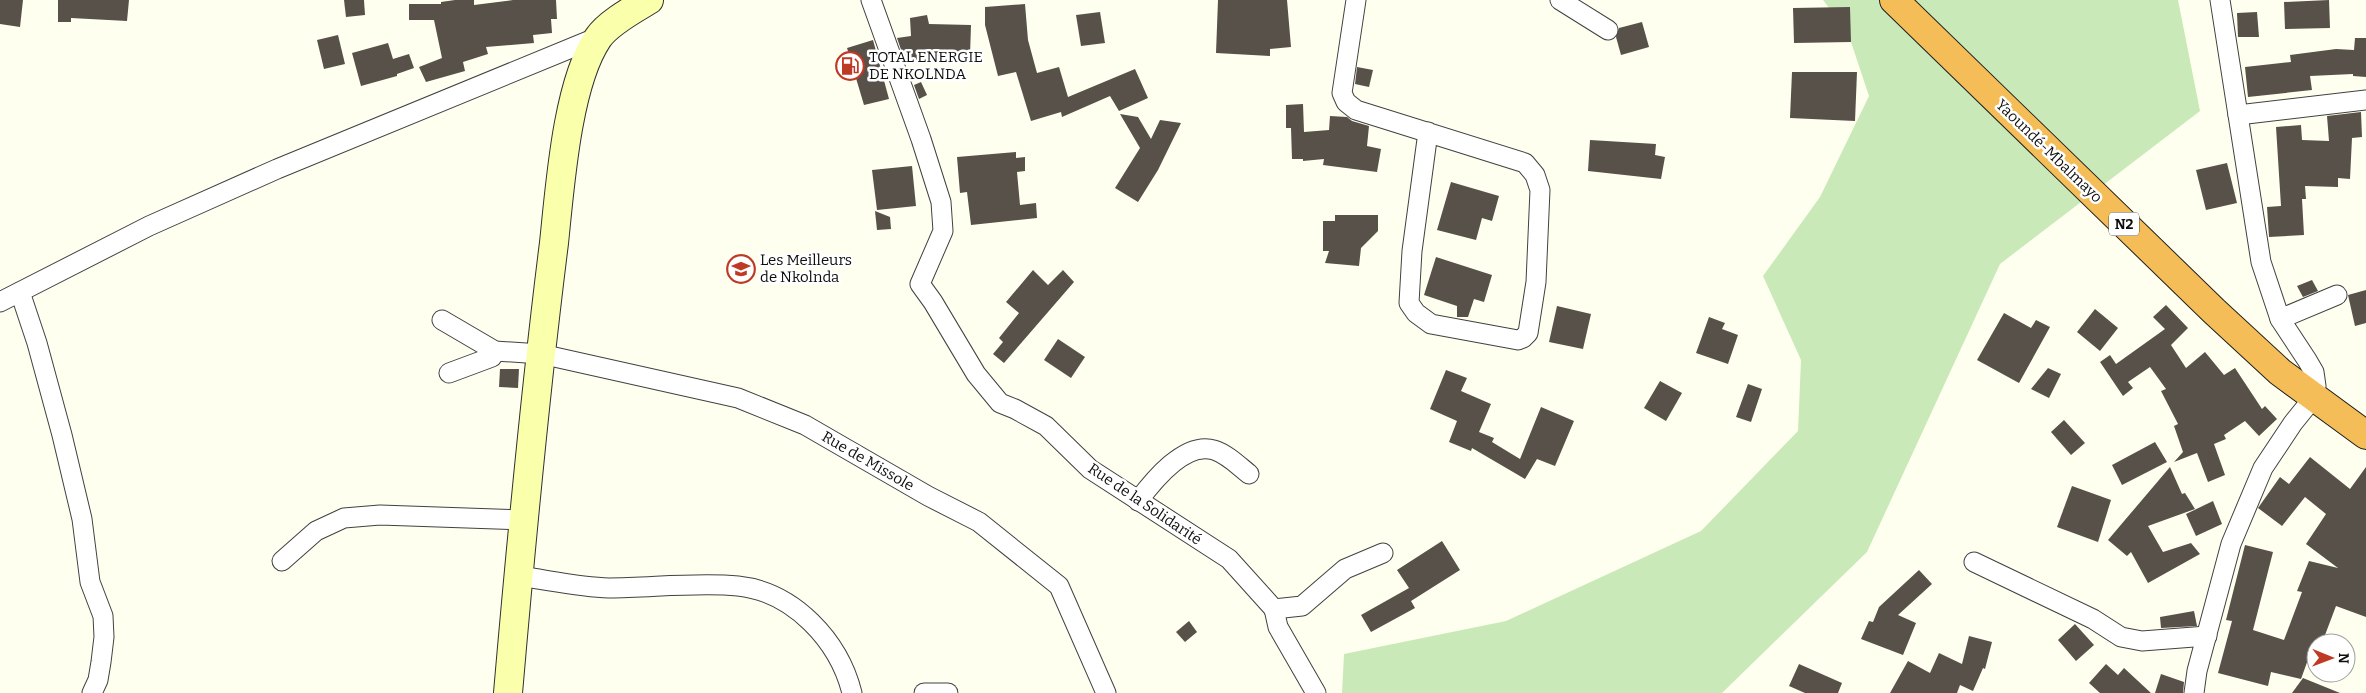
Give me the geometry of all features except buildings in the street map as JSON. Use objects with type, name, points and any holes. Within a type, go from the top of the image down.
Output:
[{"type":"highway","name":"Yaoundé-Mbalmayo","points":[[1894,0],[2214,312],[2280,372],[2366,435]]},
{"type":"street","points":[[0,302],[149,226],[267,173],[598,37],[624,15],[649,0]]},
{"type":"street","name":"Rue de la Solidarité","points":[[871,0],[942,202],[943,231],[920,284],[933,302],[976,374],[1000,403],[1015,408],[1046,426],[1090,469],[1229,559],[1274,609]]},
{"type":"street","points":[[1356,0],[1342,93],[1346,102],[1356,110],[1428,132],[1525,163],[1535,175],[1540,190],[1536,282],[1528,333],[1523,338],[1518,340],[1431,324],[1416,313],[1409,303],[1412,250],[1428,132]]},
{"type":"street","points":[[1560,0],[1608,30]]},
{"type":"street","points":[[2194,693],[2206,636],[2231,544],[2263,468],[2293,423],[2314,397],[2316,386],[2314,372],[2280,319],[2261,262],[2220,0]]},
{"type":"street","points":[[508,693],[541,354],[565,150],[580,78],[598,37]]},
{"type":"street","points":[[2238,115],[2366,100]]},
{"type":"street","points":[[20,292],[37,342],[62,436],[82,519],[90,582],[103,616],[104,638],[101,662],[98,680],[92,693]]},
{"type":"street","points":[[2280,319],[2337,295]]},
{"type":"street","points":[[442,320],[495,351],[492,357],[449,373]]},
{"type":"street","name":"Rue de Missole","points":[[495,351],[541,354],[738,398],[805,425],[928,496],[979,522],[1059,586],[1106,693]]},
{"type":"street","points":[[1138,501],[1172,462],[1195,450],[1214,450],[1250,474]]},
{"type":"street","points":[[282,561],[316,531],[344,518],[380,515],[524,520]]},
{"type":"street","points":[[1316,693],[1278,628],[1274,609],[1302,606],[1345,568],[1383,553]]},
{"type":"street","points":[[1974,562],[2093,619],[2121,637],[2142,641],[2206,636]]},
{"type":"street","points":[[518,576],[607,588],[738,586],[762,592],[795,608],[824,634],[848,675],[852,693]]},
{"type":"street","points":[[924,693],[948,693]]},
{"type":"green space","points":[[1823,0],[2178,0],[2200,111],[2000,264],[1867,552],[1722,693],[1342,693],[1344,654],[1506,621],[1701,531],[1798,431],[1801,360],[1763,276],[1820,197],[1869,96],[1848,33]]},
{"type":"place","name":"TOTAL ENERGIE DE NKOLNDA","points":[[850,66]]},
{"type":"place","name":"Les Meilleurs de Nkolnda","points":[[741,269]]}]
